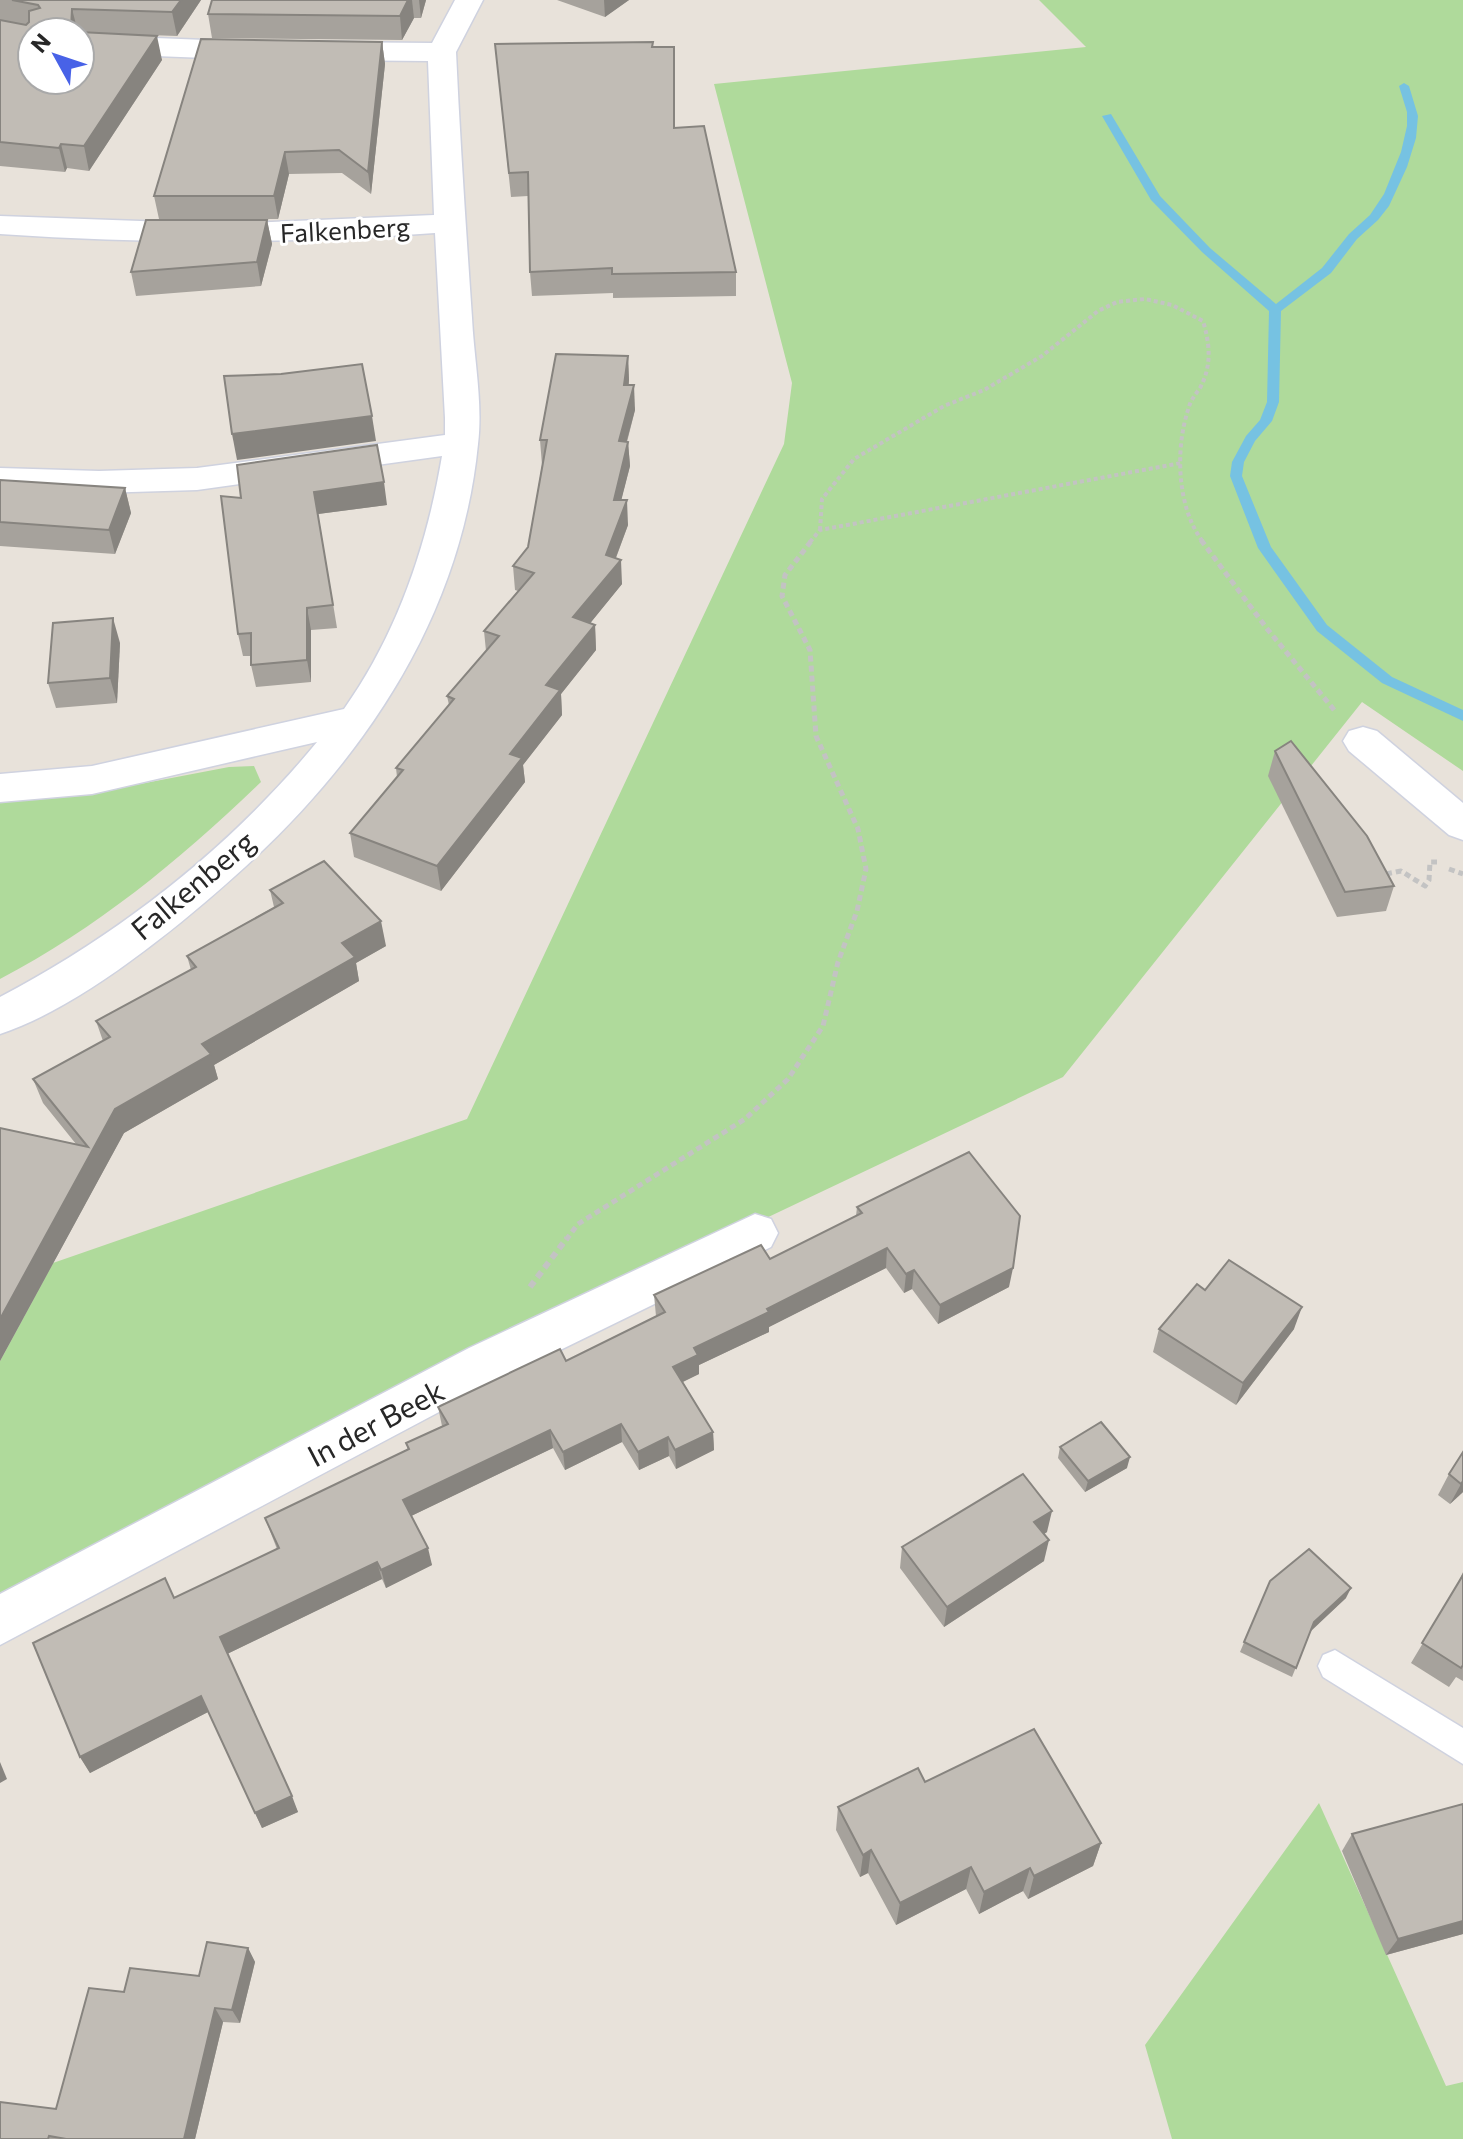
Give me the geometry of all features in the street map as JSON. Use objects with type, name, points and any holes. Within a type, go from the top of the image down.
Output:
[{"type":"street","points":[[96,45],[442,52],[469,0]]},
{"type":"street","name":"Falkenberg","points":[[0,1017],[77,974],[158,916],[232,856],[295,793],[358,719],[401,646],[438,557],[461,443],[442,52]]},
{"type":"street","name":"Falkenberg","points":[[0,225],[164,234],[326,233],[450,223]]},
{"type":"street","points":[[0,479],[161,481],[252,472],[461,443]]},
{"type":"street","points":[[0,788],[92,780],[358,719]]},
{"type":"street","points":[[1363,741],[1463,825]]},
{"type":"street","name":"In der Beek","points":[[0,1621],[486,1363],[755,1233]]},
{"type":"lane","points":[[1335,1666],[1463,1747]]},
{"type":"path","points":[[522,1297],[578,1224],[745,1119],[788,1079],[823,1026],[838,962],[857,911],[866,869],[858,829],[816,736],[810,650],[782,596],[785,575],[820,530],[822,499],[854,459],[944,406],[984,390],[1042,356],[1098,311],[1117,302],[1145,299],[1172,305],[1203,321],[1212,349],[1207,374],[1188,409],[1181,463],[1185,508],[1191,527],[1268,630],[1350,731],[1363,741]]},
{"type":"path","points":[[820,530],[1181,463]]},
{"type":"path","points":[[1386,874],[1401,871],[1425,886],[1429,880],[1428,866],[1434,861],[1463,874]]},
{"type":"green space","points":[[1039,0],[1463,0],[1463,771],[1362,702],[1063,1077],[497,1346],[0,1604],[0,1361],[53,1263],[467,1119],[784,444],[792,383],[714,84],[1086,47]]},
{"type":"green space","points":[[254,766],[261,782],[138,890],[71,937],[0,979],[0,798],[119,788],[229,767]]},
{"type":"green space","points":[[1319,1803],[1446,2086],[1463,2082],[1463,2139],[1172,2139],[1145,2045]]},
{"type":"building","points":[[12,0],[181,0],[172,12],[72,9],[72,16],[29,16],[29,11],[40,8]]},
{"type":"building","points":[[212,0],[408,0],[400,16],[208,14]]},
{"type":"building","points":[[0,20],[16,23],[16,96],[96,96],[96,33],[157,36],[84,146],[61,144],[59,148],[0,142]]},
{"type":"building","points":[[201,39],[382,42],[368,172],[339,150],[285,152],[274,196],[154,196]]},
{"type":"building","points":[[653,42],[652,47],[674,47],[674,128],[704,126],[736,272],[612,274],[612,268],[530,272],[528,172],[509,173],[495,44]]},
{"type":"building","points":[[146,220],[267,220],[257,262],[131,272]]},
{"type":"building","points":[[556,354],[628,356],[624,385],[634,385],[619,441],[628,442],[614,500],[627,500],[606,555],[621,560],[573,617],[595,625],[546,685],[560,690],[510,754],[522,758],[437,866],[350,833],[403,770],[396,768],[454,699],[447,696],[499,636],[484,631],[534,573],[513,566],[528,547],[547,440],[540,440]]},
{"type":"building","points":[[362,364],[372,416],[232,434],[224,376],[281,374]]},
{"type":"building","points":[[377,445],[384,482],[314,492],[333,605],[307,608],[307,660],[251,665],[251,633],[238,634],[221,496],[241,498],[237,465]]},
{"type":"building","points":[[0,480],[125,488],[109,530],[0,522]]},
{"type":"building","points":[[113,618],[110,678],[48,683],[53,623]]},
{"type":"building","points":[[1291,741],[1367,836],[1394,886],[1345,892],[1275,751]]},
{"type":"building","points":[[324,861],[381,921],[342,943],[355,957],[202,1044],[211,1054],[115,1109],[0,1319],[0,1128],[88,1147],[33,1079],[110,1037],[96,1021],[196,967],[187,956],[283,903],[270,890]]},
{"type":"building","points":[[969,1152],[1020,1216],[1013,1268],[940,1305],[914,1270],[906,1274],[887,1248],[767,1309],[769,1312],[694,1348],[698,1355],[673,1367],[713,1432],[675,1450],[668,1437],[638,1452],[621,1424],[563,1452],[550,1430],[403,1500],[428,1548],[381,1570],[377,1562],[220,1637],[292,1796],[255,1813],[201,1696],[80,1757],[33,1643],[165,1578],[174,1598],[279,1548],[265,1518],[409,1449],[406,1443],[448,1424],[438,1407],[560,1349],[566,1361],[665,1312],[654,1295],[761,1245],[770,1259],[862,1213],[857,1207]]},
{"type":"building","points":[[1229,1260],[1302,1307],[1243,1383],[1159,1329],[1197,1284],[1205,1290]]},
{"type":"building","points":[[1101,1422],[1130,1457],[1088,1481],[1060,1447]]},
{"type":"building","points":[[1463,1452],[1463,1481],[1461,1484],[1449,1474]]},
{"type":"building","points":[[1023,1474],[1052,1511],[1034,1522],[1049,1540],[947,1607],[902,1547]]},
{"type":"building","points":[[1309,1549],[1351,1588],[1314,1622],[1296,1668],[1244,1642],[1270,1581]]},
{"type":"building","points":[[1463,1575],[1463,1665],[1461,1668],[1422,1643]]},
{"type":"building","points":[[1034,1729],[1101,1843],[1034,1876],[1030,1868],[984,1892],[971,1867],[900,1903],[871,1850],[863,1855],[838,1807],[918,1768],[925,1782]]},
{"type":"building","points":[[1463,1804],[1463,1921],[1398,1939],[1352,1834]]},
{"type":"building","points":[[207,1942],[248,1948],[232,2010],[215,2008],[184,2139],[66,2139],[49,2136],[48,2139],[0,2139],[0,2102],[56,2109],[89,1988],[124,1992],[130,1968],[199,1976]]},
{"type":"waterway","points":[[1275,310],[1326,271],[1353,236],[1383,206],[1396,181],[1411,138],[1412,112],[1404,86]]},
{"type":"waterway","points":[[1107,116],[1155,198],[1206,250],[1275,310]]},
{"type":"waterway","points":[[1275,310],[1273,402],[1266,421],[1250,439],[1238,462],[1236,476],[1265,548],[1322,628],[1387,680],[1463,716]]}]
